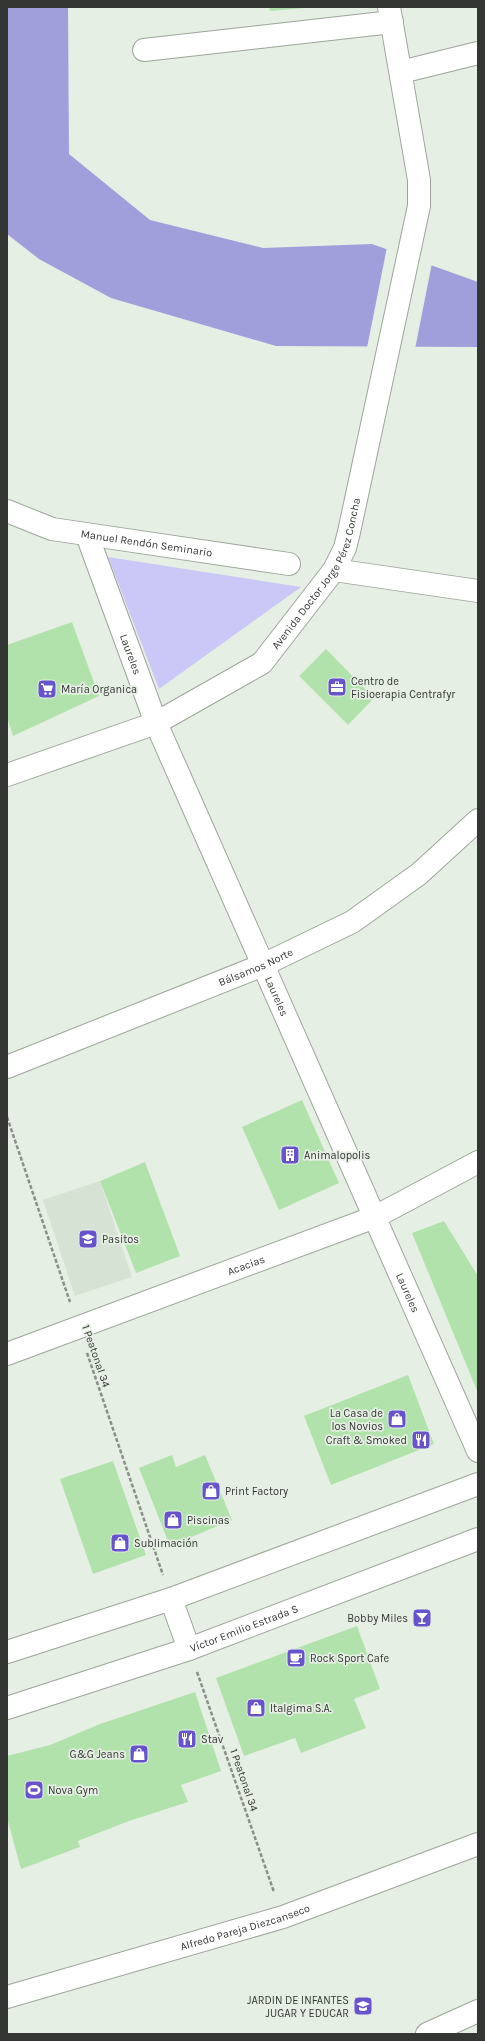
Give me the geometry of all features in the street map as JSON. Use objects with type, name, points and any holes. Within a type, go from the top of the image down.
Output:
[{"type":"street","points":[[144,50],[390,15]]},
{"type":"street","name":"Avenida Doctor Jorge Pérez Concha","points":[[7,775],[156,723],[262,663],[334,570],[344,548],[349,532],[419,206],[419,180],[390,15]]},
{"type":"street","points":[[401,72],[478,53]]},
{"type":"street","name":"Manuel Rendón Seminario","points":[[7,511],[52,529],[289,564]]},
{"type":"street","name":"Laureles","points":[[87,535],[156,723],[478,1451]]},
{"type":"street","points":[[334,570],[478,591]]},
{"type":"street","name":"Bálsamos Norte","points":[[7,1067],[263,965],[352,922],[419,874],[478,820]]},
{"type":"street","name":"Acacias","points":[[7,1354],[375,1217],[478,1162]]},
{"type":"street","points":[[7,1652],[171,1599],[478,1484]]},
{"type":"street","name":"Víctor Emilio Estrada S","points":[[7,1708],[189,1649],[478,1539]]},
{"type":"street","points":[[171,1599],[189,1649]]},
{"type":"street","name":"Alfredo Pareja Diezcanseco","points":[[7,1998],[283,1917],[478,1844]]},
{"type":"street","points":[[427,2034],[478,2011]]},
{"type":"path","name":"1 Peatonal 34","points":[[7,1117],[171,1599]]},
{"type":"path","name":"1 Peatonal 34","points":[[189,1649],[283,1917]]},
{"type":"shaded area","points":[[7,7],[68,7],[69,154],[150,220],[263,248],[372,244],[478,282],[478,347],[276,346],[111,298],[39,259],[7,234]]},
{"type":"shaded area","points":[[108,557],[301,587],[159,689]]},
{"type":"shaded area","name":"Pasitos","points":[[100,1181],[132,1277],[75,1296],[43,1200]]},
{"type":"pier","points":[[387,247],[432,263],[415,349],[367,348]]},
{"type":"building","points":[[269,7],[304,7],[305,8],[270,11]]},
{"type":"building","points":[[72,622],[99,696],[13,736],[7,717],[7,645]]},
{"type":"building","name":"Centro de Fisioerapia Centrafyr","points":[[326,649],[374,698],[348,725],[299,676]]},
{"type":"building","name":"Animalopolis","points":[[302,1100],[339,1183],[279,1210],[242,1127]]},
{"type":"building","points":[[145,1162],[180,1256],[136,1273],[100,1181]]},
{"type":"building","points":[[444,1221],[478,1276],[478,1393],[412,1233]]},
{"type":"building","points":[[408,1375],[434,1444],[331,1485],[304,1416]]},
{"type":"building","points":[[172,1455],[176,1467],[205,1455],[232,1520],[170,1546],[139,1468]]},
{"type":"building","points":[[113,1461],[146,1555],[93,1574],[60,1479]]},
{"type":"building","points":[[357,1626],[380,1689],[354,1699],[366,1728],[301,1753],[295,1738],[244,1756],[216,1678]]},
{"type":"building","points":[[195,1692],[221,1771],[181,1785],[188,1802],[129,1821],[78,1841],[80,1847],[21,1869],[7,1818],[7,1756],[50,1745],[100,1724]]},
{"type":"place","name":"Centro de Fisioerapia Centrafyr","points":[[337,687]]},
{"type":"place","name":"María Organica","points":[[47,689]]},
{"type":"place","name":"Animalopolis","points":[[290,1155]]},
{"type":"place","name":"Pasitos","points":[[88,1239]]},
{"type":"place","name":"La Casa de los Novios","points":[[397,1419]]},
{"type":"place","name":"Craft & Smoked","points":[[421,1440]]},
{"type":"place","name":"Print Factory","points":[[211,1491]]},
{"type":"place","name":"Piscinas","points":[[173,1520]]},
{"type":"place","name":"Sublimación","points":[[120,1543]]},
{"type":"place","name":"Bobby Miles","points":[[422,1618]]},
{"type":"place","name":"Rock Sport Cafe","points":[[296,1658]]},
{"type":"place","name":"Italgima S.A.","points":[[256,1708]]},
{"type":"place","name":"Stav","points":[[187,1739]]},
{"type":"place","name":"G&G Jeans","points":[[139,1754]]},
{"type":"place","name":"Nova Gym","points":[[34,1790]]},
{"type":"place","name":"JARDIN DE INFANTES JUGAR Y EDUCAR","points":[[363,2006]]}]
